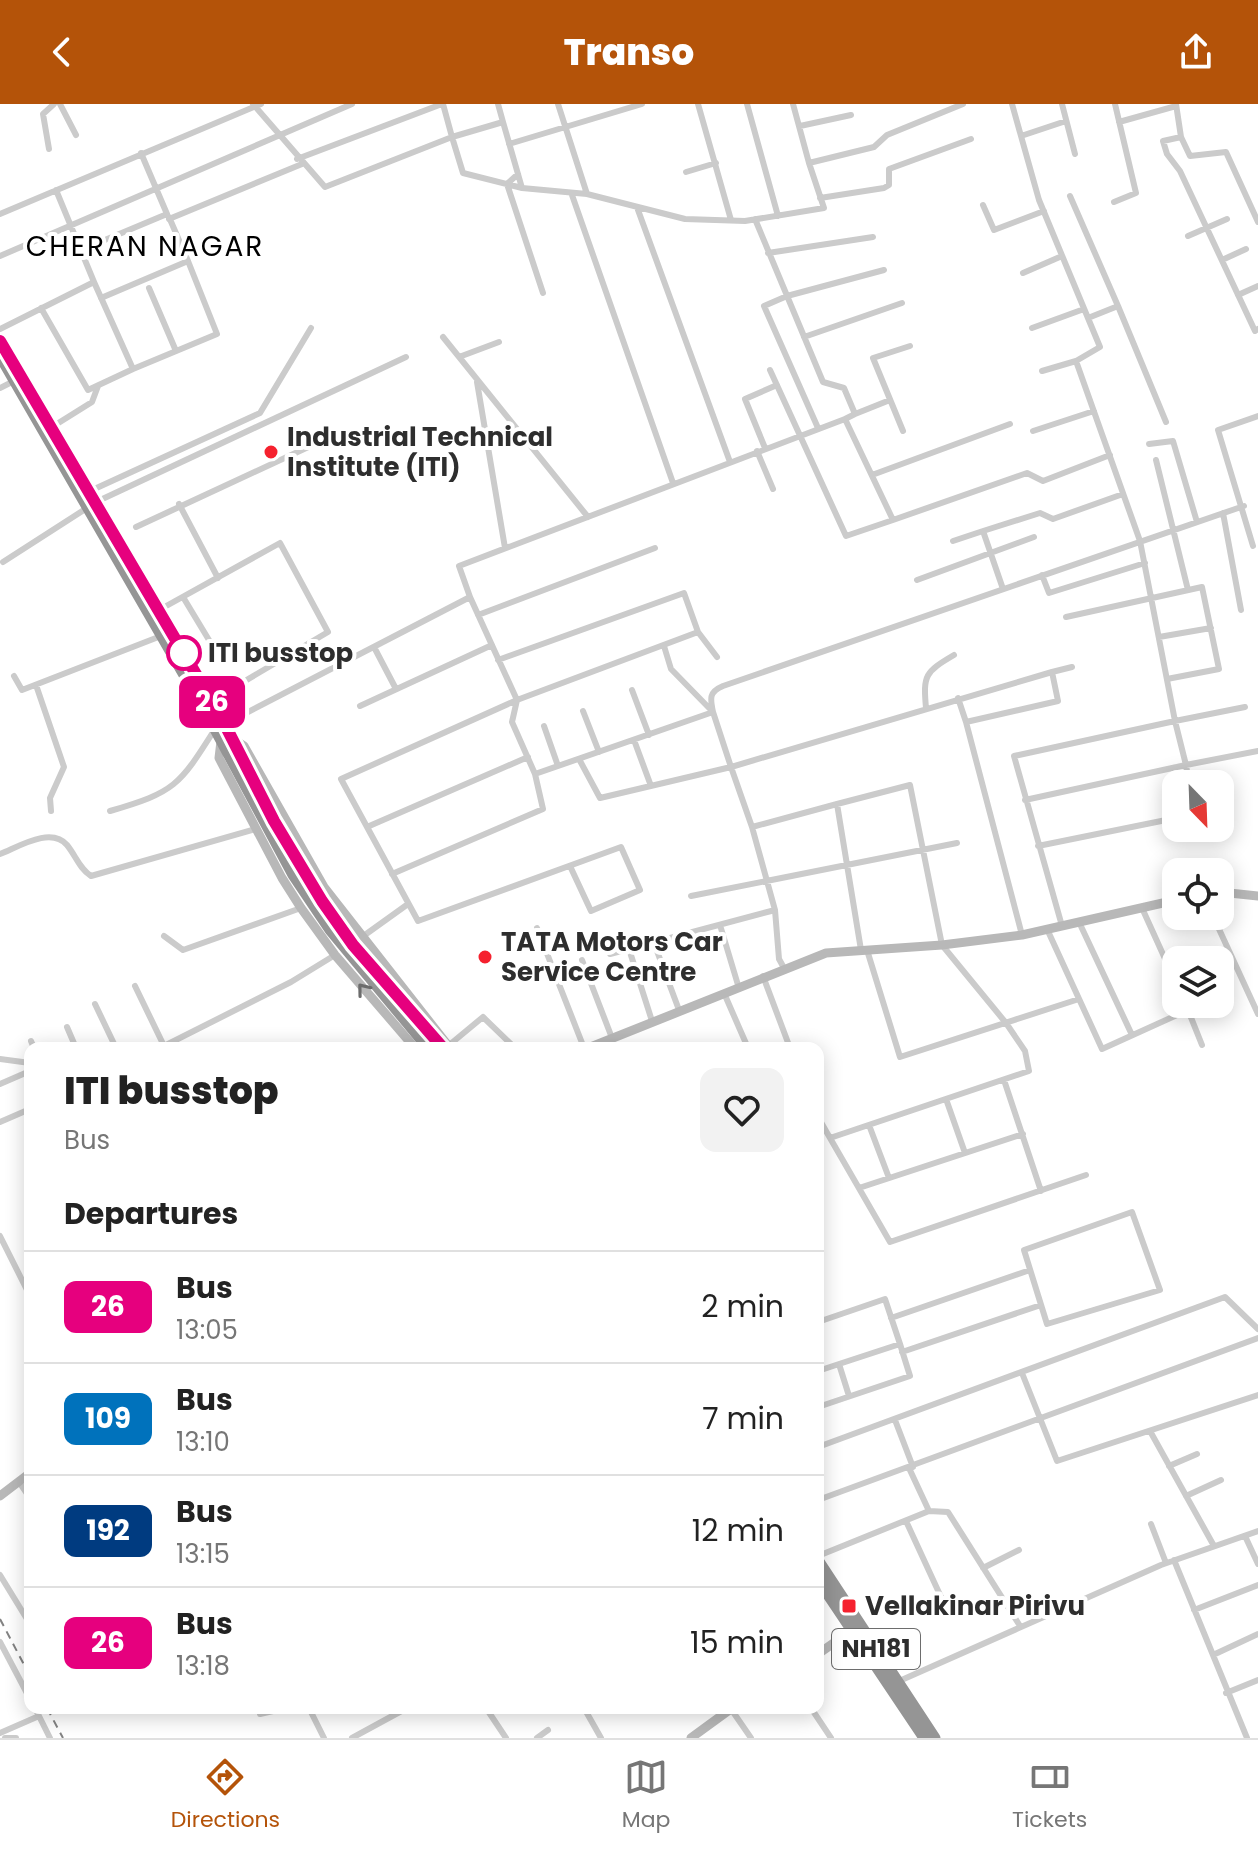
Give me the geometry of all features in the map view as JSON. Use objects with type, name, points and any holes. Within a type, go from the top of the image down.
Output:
[{"type":"highway","points":[[0,341],[52,427],[161,636],[223,733]]},
{"type":"highway","points":[[0,356],[159,610],[211,701],[223,733],[293,875],[423,1042]]},
{"type":"highway","points":[[334,927],[442,1042]]},
{"type":"highway","name":"NH181","points":[[824,1569],[856,1628],[924,1738]]},
{"type":"highway","name":"NH181","points":[[824,1588],[897,1682],[935,1738]]},
{"type":"street","points":[[49,149],[43,114],[57,104],[76,135]]},
{"type":"street","points":[[0,256],[352,104]]},
{"type":"street","points":[[81,250],[443,104],[463,173],[522,188],[579,195],[685,219],[755,219],[824,208],[793,104]]},
{"type":"street","points":[[498,104],[522,188]]},
{"type":"street","points":[[558,104],[579,195],[575,205],[673,483]]},
{"type":"street","points":[[509,144],[642,104]]},
{"type":"street","points":[[698,104],[731,220]]},
{"type":"street","points":[[747,104],[778,216]]},
{"type":"street","points":[[809,163],[874,147],[887,135],[963,104]]},
{"type":"street","points":[[1012,104],[1044,211],[1100,347],[1076,361],[1042,371]]},
{"type":"street","points":[[1062,104],[1075,154]]},
{"type":"street","points":[[1114,202],[1136,193],[1115,104]]},
{"type":"street","points":[[0,214],[256,105],[299,161],[325,187],[452,137],[503,122]]},
{"type":"street","points":[[1119,122],[1176,105],[1181,137],[1190,156],[1226,152],[1258,222]]},
{"type":"street","points":[[800,126],[851,115]]},
{"type":"street","points":[[1021,136],[1066,121]]},
{"type":"street","points":[[1181,137],[1163,141],[1167,154],[1180,171],[1255,331],[1258,329]]},
{"type":"street","points":[[820,198],[884,188],[889,185],[889,169],[971,139]]},
{"type":"street","points":[[41,308],[88,390],[217,334],[141,153]]},
{"type":"street","points":[[686,172],[716,163]]},
{"type":"street","points":[[507,184],[518,174]]},
{"type":"street","points":[[507,184],[543,293]]},
{"type":"street","points":[[56,190],[133,369]]},
{"type":"street","points":[[1070,196],[1166,422]]},
{"type":"street","points":[[983,205],[994,230],[1044,211]]},
{"type":"street","points":[[638,210],[730,462]]},
{"type":"street","points":[[755,219],[823,382],[844,388],[855,414]]},
{"type":"street","points":[[1188,236],[1227,219]]},
{"type":"street","points":[[768,253],[873,237]]},
{"type":"street","points":[[1222,260],[1246,249]]},
{"type":"street","points":[[1023,273],[1062,256]]},
{"type":"street","points":[[101,298],[188,261]]},
{"type":"street","points":[[818,428],[764,306],[787,296],[884,270]]},
{"type":"street","points":[[0,329],[94,282]]},
{"type":"street","points":[[1238,295],[1258,286]]},
{"type":"street","points":[[149,288],[176,351]]},
{"type":"street","points":[[804,337],[902,303]]},
{"type":"street","points":[[1088,318],[1118,306]]},
{"type":"street","points":[[1032,328],[1084,309]]},
{"type":"street","points":[[3,562],[91,500],[260,413],[311,328]]},
{"type":"street","points":[[443,337],[588,517]]},
{"type":"street","points":[[459,357],[499,342]]},
{"type":"street","points":[[903,431],[873,358],[910,346]]},
{"type":"street","points":[[91,500],[406,357]]},
{"type":"street","points":[[1076,361],[1140,541],[1187,770]]},
{"type":"street","points":[[770,370],[846,536],[1027,473],[1043,481],[1110,455]]},
{"type":"street","points":[[477,379],[505,548]]},
{"type":"street","points":[[0,388],[14,381]]},
{"type":"street","points":[[765,448],[745,399],[777,385]]},
{"type":"street","points":[[52,427],[92,402],[98,386]]},
{"type":"street","points":[[392,874],[543,809],[535,774],[512,722],[517,700],[459,566],[890,400]]},
{"type":"street","points":[[1033,431],[1094,411]]},
{"type":"street","points":[[1253,546],[1244,506],[1218,430],[1258,416]]},
{"type":"street","points":[[845,419],[893,520]]},
{"type":"street","points":[[872,475],[1010,424]]},
{"type":"street","points":[[1149,444],[1173,441],[1197,522]]},
{"type":"street","points":[[136,527],[179,504],[317,443]]},
{"type":"street","points":[[757,451],[773,489]]},
{"type":"street","points":[[1156,460],[1188,590]]},
{"type":"street","points":[[953,541],[1040,513],[1053,519],[1123,494]]},
{"type":"street","points":[[179,504],[218,578]]},
{"type":"street","points":[[784,968],[779,959],[775,910],[765,883],[752,827],[713,712],[710,698],[713,690],[1244,506]]},
{"type":"street","points":[[1223,513],[1241,610]]},
{"type":"street","points":[[983,531],[1003,589]]},
{"type":"street","points":[[917,580],[1034,537]]},
{"type":"street","points":[[159,610],[280,543],[328,632],[211,701]]},
{"type":"street","points":[[478,615],[655,548]]},
{"type":"street","points":[[1042,575],[1049,593],[1145,563]]},
{"type":"street","points":[[1066,617],[1202,587],[1219,669],[1167,679]]},
{"type":"street","points":[[498,660],[684,593],[698,632],[717,657]]},
{"type":"street","points":[[183,597],[215,650]]},
{"type":"street","points":[[110,811],[151,799],[184,778],[223,733],[374,647],[470,597]]},
{"type":"street","points":[[1159,637],[1211,628]]},
{"type":"street","points":[[570,866],[591,911],[640,890],[621,847],[418,921],[341,779],[517,700],[698,632]]},
{"type":"street","points":[[14,676],[22,690],[161,636]]},
{"type":"street","points":[[360,706],[492,645]]},
{"type":"street","points":[[664,646],[671,669],[713,712]]},
{"type":"street","points":[[374,647],[396,689]]},
{"type":"street","points":[[926,708],[924,682],[931,669],[954,655]]},
{"type":"street","points":[[579,759],[600,798],[731,767],[1072,667]]},
{"type":"street","points":[[966,722],[1058,701],[1052,672]]},
{"type":"street","points":[[36,685],[64,767],[50,798],[51,811]]},
{"type":"street","points":[[632,690],[649,735]]},
{"type":"street","points":[[958,698],[1022,935]]},
{"type":"street","points":[[1062,926],[1014,756],[1245,707]]},
{"type":"street","points":[[583,711],[599,752]]},
{"type":"street","points":[[535,774],[713,712]]},
{"type":"street","points":[[544,726],[558,766]]},
{"type":"street","points":[[223,733],[219,758],[301,908],[335,955],[410,1042]]},
{"type":"street","points":[[223,733],[244,746],[324,887],[443,1042]]},
{"type":"street","points":[[634,740],[651,786]]},
{"type":"street","points":[[1025,800],[1258,751]]},
{"type":"street","points":[[367,827],[528,757]]},
{"type":"street","points":[[752,827],[910,785],[942,945],[1025,1051],[1029,1071],[830,1138]]},
{"type":"street","points":[[837,804],[864,950],[900,1057],[1079,999]]},
{"type":"street","points":[[1038,846],[1162,821]]},
{"type":"street","points":[[0,854],[35,840],[53,837],[65,842],[82,870],[91,876],[256,829]]},
{"type":"street","points":[[691,896],[957,843]]},
{"type":"street","points":[[1234,893],[1258,896]]},
{"type":"street","points":[[602,1042],[738,985],[826,953],[942,945],[1022,935],[1162,903]]},
{"type":"street","points":[[361,937],[408,904]]},
{"type":"street","points":[[164,936],[183,950],[301,908]]},
{"type":"street","points":[[1142,908],[1162,952]]},
{"type":"street","points":[[610,954],[775,910]]},
{"type":"street","points":[[1079,922],[1132,1035]]},
{"type":"street","points":[[720,925],[738,985]]},
{"type":"street","points":[[537,928],[584,1042]]},
{"type":"street","points":[[1047,929],[1102,1049],[1165,1018]]},
{"type":"street","points":[[1219,930],[1258,1014]]},
{"type":"street","points":[[654,943],[679,1010]]},
{"type":"street","points":[[629,949],[652,1021]]},
{"type":"street","points":[[173,1042],[291,982],[335,955]]},
{"type":"street","points":[[582,960],[612,1038]]},
{"type":"street","points":[[763,976],[788,1042]]},
{"type":"street","points":[[135,986],[161,1042]]},
{"type":"street","points":[[723,991],[745,1042]]},
{"type":"street","points":[[95,1004],[113,1042]]},
{"type":"street","points":[[453,1042],[483,1017],[509,1042]]},
{"type":"street","points":[[1191,1018],[1202,1045]]},
{"type":"street","points":[[1006,1023],[1028,1020]]},
{"type":"street","points":[[67,1027],[73,1042]]},
{"type":"street","points":[[0,1059],[24,1062]]},
{"type":"street","points":[[0,1084],[24,1074]]},
{"type":"street","points":[[1004,1080],[1041,1191]]},
{"type":"street","points":[[946,1099],[965,1153]]},
{"type":"street","points":[[0,1122],[24,1112]]},
{"type":"street","points":[[869,1125],[889,1178]]},
{"type":"street","points":[[824,1128],[890,1242],[1086,1175]]},
{"type":"street","points":[[859,1188],[1023,1134]]},
{"type":"street","points":[[1132,1212],[1160,1290],[1047,1324],[1030,1270],[1024,1250],[1132,1212]]},
{"type":"street","points":[[0,1236],[24,1284]]},
{"type":"street","points":[[891,1318],[1030,1270]]},
{"type":"street","points":[[824,1445],[1225,1297],[1258,1329]]},
{"type":"street","points":[[824,1320],[885,1299],[910,1376],[824,1405]]},
{"type":"street","points":[[902,1352],[1041,1305]]},
{"type":"street","points":[[824,1498],[1258,1338]]},
{"type":"street","points":[[824,1369],[900,1344]]},
{"type":"street","points":[[839,1364],[849,1396]]},
{"type":"street","points":[[1022,1373],[1057,1461],[1258,1395]]},
{"type":"street","points":[[895,1420],[929,1511]]},
{"type":"street","points":[[1150,1431],[1214,1546]]},
{"type":"street","points":[[1169,1466],[1197,1454]]},
{"type":"street","points":[[0,1496],[24,1478]]},
{"type":"street","points":[[1186,1496],[1221,1480]]},
{"type":"street","points":[[19,1482],[24,1489]]},
{"type":"street","points":[[824,1555],[929,1511],[948,1512],[1020,1626]]},
{"type":"street","points":[[906,1521],[941,1597]]},
{"type":"street","points":[[1151,1524],[1166,1563]]},
{"type":"street","points":[[897,1682],[1166,1563],[1258,1531]]},
{"type":"street","points":[[1245,1536],[1258,1564]]},
{"type":"street","points":[[983,1568],[1019,1550]]},
{"type":"street","points":[[1174,1560],[1247,1738]]},
{"type":"street","points":[[0,1575],[24,1614]]},
{"type":"street","points":[[1194,1610],[1258,1585]]},
{"type":"street","points":[[824,1650],[856,1628]]},
{"type":"street","points":[[1213,1655],[1258,1634]]},
{"type":"street","points":[[0,1642],[24,1688]]},
{"type":"street","points":[[1226,1693],[1258,1680]]},
{"type":"street","points":[[312,1714],[324,1738]]},
{"type":"street","points":[[352,1738],[396,1714]]},
{"type":"street","points":[[490,1714],[506,1738]]},
{"type":"street","points":[[587,1714],[601,1738]]},
{"type":"street","points":[[691,1738],[723,1714]]},
{"type":"street","points":[[735,1714],[751,1738]]},
{"type":"street","points":[[815,1714],[831,1738]]},
{"type":"street","points":[[0,1733],[39,1716],[50,1738]]},
{"type":"street","points":[[537,1738],[548,1730]]},
{"type":"street","points":[[5,1738],[16,1738]]},
{"type":"railway","points":[[0,1619],[24,1665]]},
{"type":"railway","points":[[50,1714],[63,1738]]},
{"type":"bus line","name":"26","points":[[0,341],[220,715],[274,821],[322,901],[353,945],[438,1042]]},
{"type":"place","name":"Industrial Technical Institute (ITI)","points":[[271,452]]},
{"type":"place","name":"ITI busstop","points":[[184,653]]},
{"type":"place","name":"TATA Motors Car Service Centre","points":[[485,957]]},
{"type":"place","name":"Vellakinar Pirivu","points":[[849,1606]]},
{"type":"district","name":"CHERAN NAGAR","points":[[145,246]]}]
